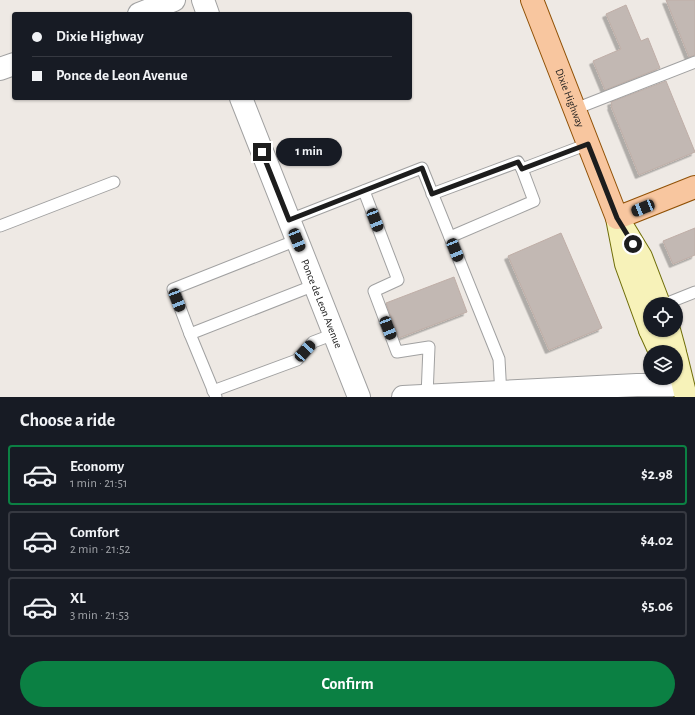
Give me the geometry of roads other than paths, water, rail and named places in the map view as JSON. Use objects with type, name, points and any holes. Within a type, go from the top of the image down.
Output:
[{"type":"main road","name":"Dixie Highway","points":[[540,2],[575,109],[617,218]]},
{"type":"main road","points":[[617,218],[695,187]]},
{"type":"street","points":[[144,12],[174,0]]},
{"type":"street","points":[[203,0],[207,12]]},
{"type":"street","points":[[0,70],[12,65]]},
{"type":"street","name":"Ponce de Leon Avenue","points":[[242,100],[359,397]]},
{"type":"street","name":"Dixie Highway","points":[[617,218],[641,257],[656,297]]},
{"type":"street","name":"Dixie Highway","points":[[617,218],[626,264],[643,311]]},
{"type":"street","points":[[402,397],[501,395],[637,385],[678,389]]},
{"type":"lane","points":[[575,109],[695,62]]},
{"type":"lane","points":[[522,169],[588,144]]},
{"type":"lane","points":[[432,194],[518,162],[522,169],[534,201],[450,237]]},
{"type":"lane","points":[[289,220],[422,168],[498,359],[501,395]]},
{"type":"lane","points":[[0,226],[114,182]]},
{"type":"lane","points":[[364,191],[398,280],[374,291],[397,352],[429,347],[427,396]]},
{"type":"lane","points":[[297,240],[173,289],[214,394],[297,360],[313,342],[334,334]]},
{"type":"lane","points":[[190,334],[315,284]]},
{"type":"lane","points":[[682,297],[695,292]]}]
